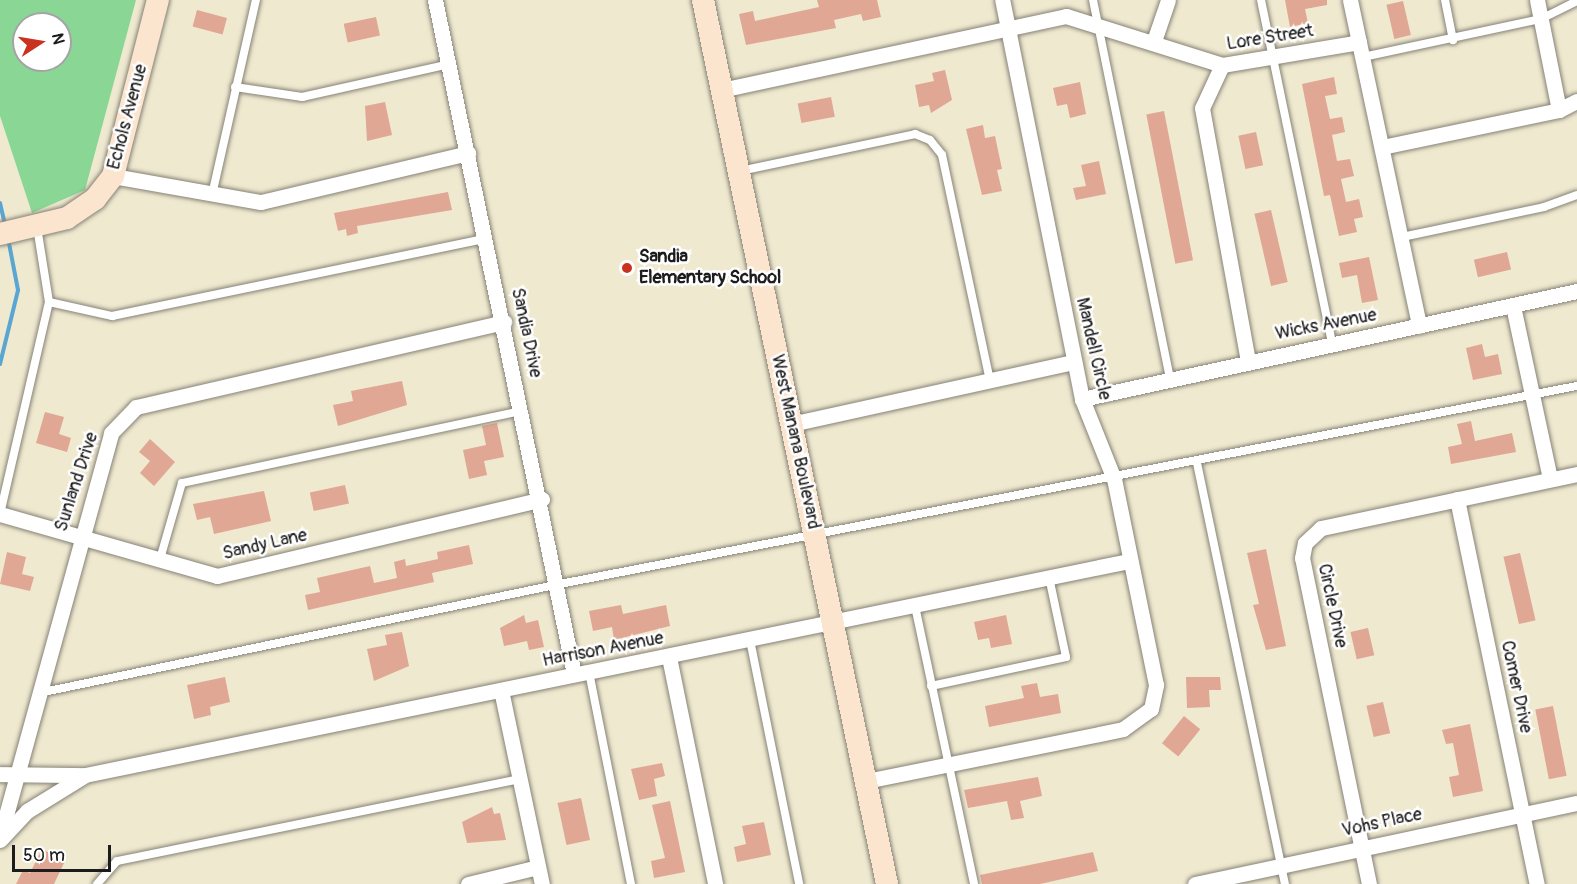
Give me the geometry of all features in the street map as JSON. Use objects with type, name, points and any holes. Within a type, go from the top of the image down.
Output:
[{"type":"street","name":"Echols Avenue","points":[[0,234],[34,228],[81,210],[113,176],[158,0]]},
{"type":"street","name":"Sandia Drive","points":[[435,0],[560,584],[582,673]]},
{"type":"street","name":"West Manana Boulevard","points":[[705,0],[721,90],[887,884]]},
{"type":"street","points":[[721,90],[1007,26],[1002,0]]},
{"type":"street","points":[[1154,41],[1168,0]]},
{"type":"street","points":[[1350,0],[1402,237],[1419,327]]},
{"type":"street","points":[[1537,0],[1559,110]]},
{"type":"street","name":"Lore Street","points":[[1007,26],[1066,16],[1098,22],[1222,65],[1273,59],[1359,42]]},
{"type":"street","name":"Mandell Circle","points":[[866,781],[1123,729],[1151,709],[1156,685],[1128,561],[1114,479],[1082,399],[1007,26]]},
{"type":"street","points":[[1222,65],[1202,108],[1248,361]]},
{"type":"street","points":[[1382,147],[1559,110],[1577,100]]},
{"type":"street","points":[[113,176],[261,202],[468,153]]},
{"type":"street","name":"Wicks Avenue","points":[[1082,399],[1577,291]]},
{"type":"street","points":[[1512,306],[1550,479]]},
{"type":"street","name":"Sunland Drive","points":[[0,838],[7,774],[38,693],[79,536],[111,433],[136,407],[504,322]]},
{"type":"street","points":[[791,424],[1074,362]]},
{"type":"street","name":"Circle Drive","points":[[1369,884],[1302,558],[1305,543],[1321,528],[1577,474]]},
{"type":"street","name":"Sandy Lane","points":[[0,515],[218,576],[542,499]]},
{"type":"street","name":"Comer Drive","points":[[1457,499],[1538,884]]},
{"type":"street","name":"Harrison Avenue","points":[[7,774],[85,775],[1128,561]]},
{"type":"street","points":[[669,657],[715,884]]},
{"type":"street","points":[[501,690],[542,884]]},
{"type":"street","name":"Harrison Avenue","points":[[0,838],[27,811],[85,775]]},
{"type":"street","name":"Vohs Place","points":[[1198,884],[1281,863],[1577,803]]},
{"type":"street","points":[[468,884],[538,867]]},
{"type":"lane","points":[[212,195],[256,0]]},
{"type":"lane","points":[[1093,0],[1170,379]]},
{"type":"lane","points":[[1261,0],[1332,344]]},
{"type":"lane","points":[[1445,0],[1453,40]]},
{"type":"lane","points":[[1363,57],[1453,40],[1541,19],[1577,1]]},
{"type":"lane","points":[[235,87],[302,97],[450,64]]},
{"type":"lane","points":[[738,171],[915,134],[930,140],[942,155],[990,380]]},
{"type":"lane","points":[[1402,237],[1544,207],[1577,195]]},
{"type":"lane","points":[[0,515],[49,302],[34,228]]},
{"type":"lane","points":[[49,302],[112,316],[487,239]]},
{"type":"lane","points":[[38,693],[560,584],[1197,463],[1577,386]]},
{"type":"lane","points":[[160,559],[182,483],[523,411]]},
{"type":"lane","points":[[1197,463],[1285,884]]},
{"type":"lane","points":[[931,686],[1066,657],[1049,578]]},
{"type":"lane","points":[[915,606],[974,884]]},
{"type":"lane","points":[[750,640],[799,884]]},
{"type":"lane","points":[[582,673],[632,884]]},
{"type":"lane","points":[[97,884],[117,861],[520,779]]},
{"type":"green space","points":[[0,0],[136,0],[85,190],[32,213],[0,116]]},
{"type":"building","points":[[817,0],[877,0],[881,17],[863,21],[861,14],[834,20],[836,28],[746,45],[739,14],[753,11],[755,21],[819,7]]},
{"type":"building","points":[[1285,0],[1327,0],[1327,5],[1305,9],[1308,23],[1290,27]]},
{"type":"building","points":[[1403,1],[1411,35],[1394,39],[1386,5]]},
{"type":"building","points":[[197,10],[227,18],[223,34],[193,26]]},
{"type":"building","points":[[376,17],[380,36],[348,42],[344,24]]},
{"type":"building","points":[[945,70],[952,100],[931,113],[929,105],[919,107],[915,85],[934,81],[932,73]]},
{"type":"building","points":[[1334,77],[1337,94],[1325,96],[1330,119],[1342,117],[1345,132],[1332,135],[1337,161],[1350,159],[1354,176],[1341,179],[1346,202],[1359,199],[1363,217],[1354,219],[1357,232],[1339,236],[1330,195],[1324,196],[1302,84]]},
{"type":"building","points":[[1080,82],[1086,114],[1070,118],[1067,104],[1057,106],[1053,88]]},
{"type":"building","points":[[831,97],[835,117],[801,123],[798,103]]},
{"type":"building","points":[[385,102],[392,135],[367,141],[365,106]]},
{"type":"building","points":[[1164,111],[1193,260],[1175,264],[1146,114]]},
{"type":"building","points":[[983,125],[985,138],[995,136],[1002,169],[997,170],[1002,191],[982,195],[966,129]]},
{"type":"building","points":[[1256,132],[1263,165],[1245,169],[1238,136]]},
{"type":"building","points":[[1099,161],[1106,194],[1076,200],[1073,188],[1086,186],[1081,165]]},
{"type":"building","points":[[448,192],[452,210],[357,226],[358,233],[347,236],[346,229],[338,231],[334,213]]},
{"type":"building","points":[[1271,210],[1288,282],[1271,286],[1254,214]]},
{"type":"building","points":[[1507,252],[1511,270],[1478,277],[1474,260]]},
{"type":"building","points":[[1369,257],[1378,300],[1362,303],[1357,275],[1342,278],[1339,263]]},
{"type":"building","points":[[1482,344],[1485,357],[1498,354],[1502,374],[1473,380],[1466,348]]},
{"type":"building","points":[[402,381],[407,405],[338,426],[333,405],[353,401],[351,391]]},
{"type":"building","points":[[45,412],[64,417],[59,434],[71,438],[67,452],[36,443]]},
{"type":"building","points":[[1471,421],[1475,441],[1512,433],[1516,452],[1451,464],[1448,447],[1462,444],[1457,424]]},
{"type":"building","points":[[497,423],[504,457],[484,461],[487,475],[469,479],[463,450],[486,445],[482,426]]},
{"type":"building","points":[[150,439],[175,462],[154,486],[140,473],[150,461],[139,452]]},
{"type":"building","points":[[345,485],[349,504],[314,511],[310,492]]},
{"type":"building","points":[[264,491],[271,521],[214,534],[210,517],[197,520],[193,504]]},
{"type":"building","points":[[469,545],[473,564],[432,573],[434,582],[308,610],[305,595],[320,592],[317,578],[370,566],[374,583],[397,578],[394,562],[405,559],[406,566],[438,559],[437,552]]},
{"type":"building","points":[[1266,549],[1286,646],[1266,650],[1253,605],[1259,604],[1247,553]]},
{"type":"building","points":[[7,552],[26,557],[22,574],[34,577],[30,591],[0,584]]},
{"type":"building","points":[[1520,553],[1536,620],[1519,624],[1503,557]]},
{"type":"building","points":[[621,605],[623,614],[666,605],[670,626],[614,640],[612,627],[593,631],[589,611]]},
{"type":"building","points":[[524,615],[526,623],[538,620],[544,647],[529,650],[527,641],[504,646],[500,628]]},
{"type":"building","points":[[1006,615],[1012,644],[991,648],[989,638],[978,640],[974,622]]},
{"type":"building","points":[[1368,628],[1374,655],[1357,659],[1350,632]]},
{"type":"building","points":[[402,632],[409,666],[374,681],[367,649],[387,645],[385,635]]},
{"type":"building","points":[[225,677],[230,702],[210,707],[211,715],[194,719],[187,685]]},
{"type":"building","points":[[1186,677],[1220,677],[1221,690],[1209,690],[1210,707],[1187,708]]},
{"type":"building","points":[[1037,683],[1040,697],[1058,694],[1061,713],[989,727],[985,706],[1024,698],[1021,686]]},
{"type":"building","points":[[1383,702],[1390,733],[1374,737],[1366,706]]},
{"type":"building","points":[[1553,706],[1567,776],[1549,779],[1535,709]]},
{"type":"building","points":[[1184,716],[1200,729],[1178,756],[1162,743]]},
{"type":"building","points":[[1470,724],[1483,791],[1453,797],[1449,777],[1459,775],[1453,743],[1446,744],[1442,730]]},
{"type":"building","points":[[662,763],[665,776],[654,779],[657,796],[639,800],[631,769]]},
{"type":"building","points":[[1038,777],[1042,796],[1020,801],[1024,818],[1011,820],[1007,801],[968,808],[964,790]]},
{"type":"building","points":[[581,798],[590,840],[566,845],[558,803]]},
{"type":"building","points":[[670,801],[685,872],[654,878],[651,861],[665,858],[652,805]]},
{"type":"building","points":[[492,807],[494,814],[500,813],[506,840],[467,843],[462,822]]},
{"type":"building","points":[[764,822],[771,855],[737,862],[734,847],[746,844],[742,826]]},
{"type":"building","points":[[42,849],[65,861],[54,884],[16,884],[23,870],[30,873]]},
{"type":"building","points":[[1093,852],[1098,871],[1040,884],[982,884],[980,875]]},
{"type":"waterway","points":[[0,203],[5,225]]},
{"type":"waterway","points":[[0,364],[18,290],[8,238]]},
{"type":"place","name":"Sandia Elementary School","points":[[627,268]]}]
